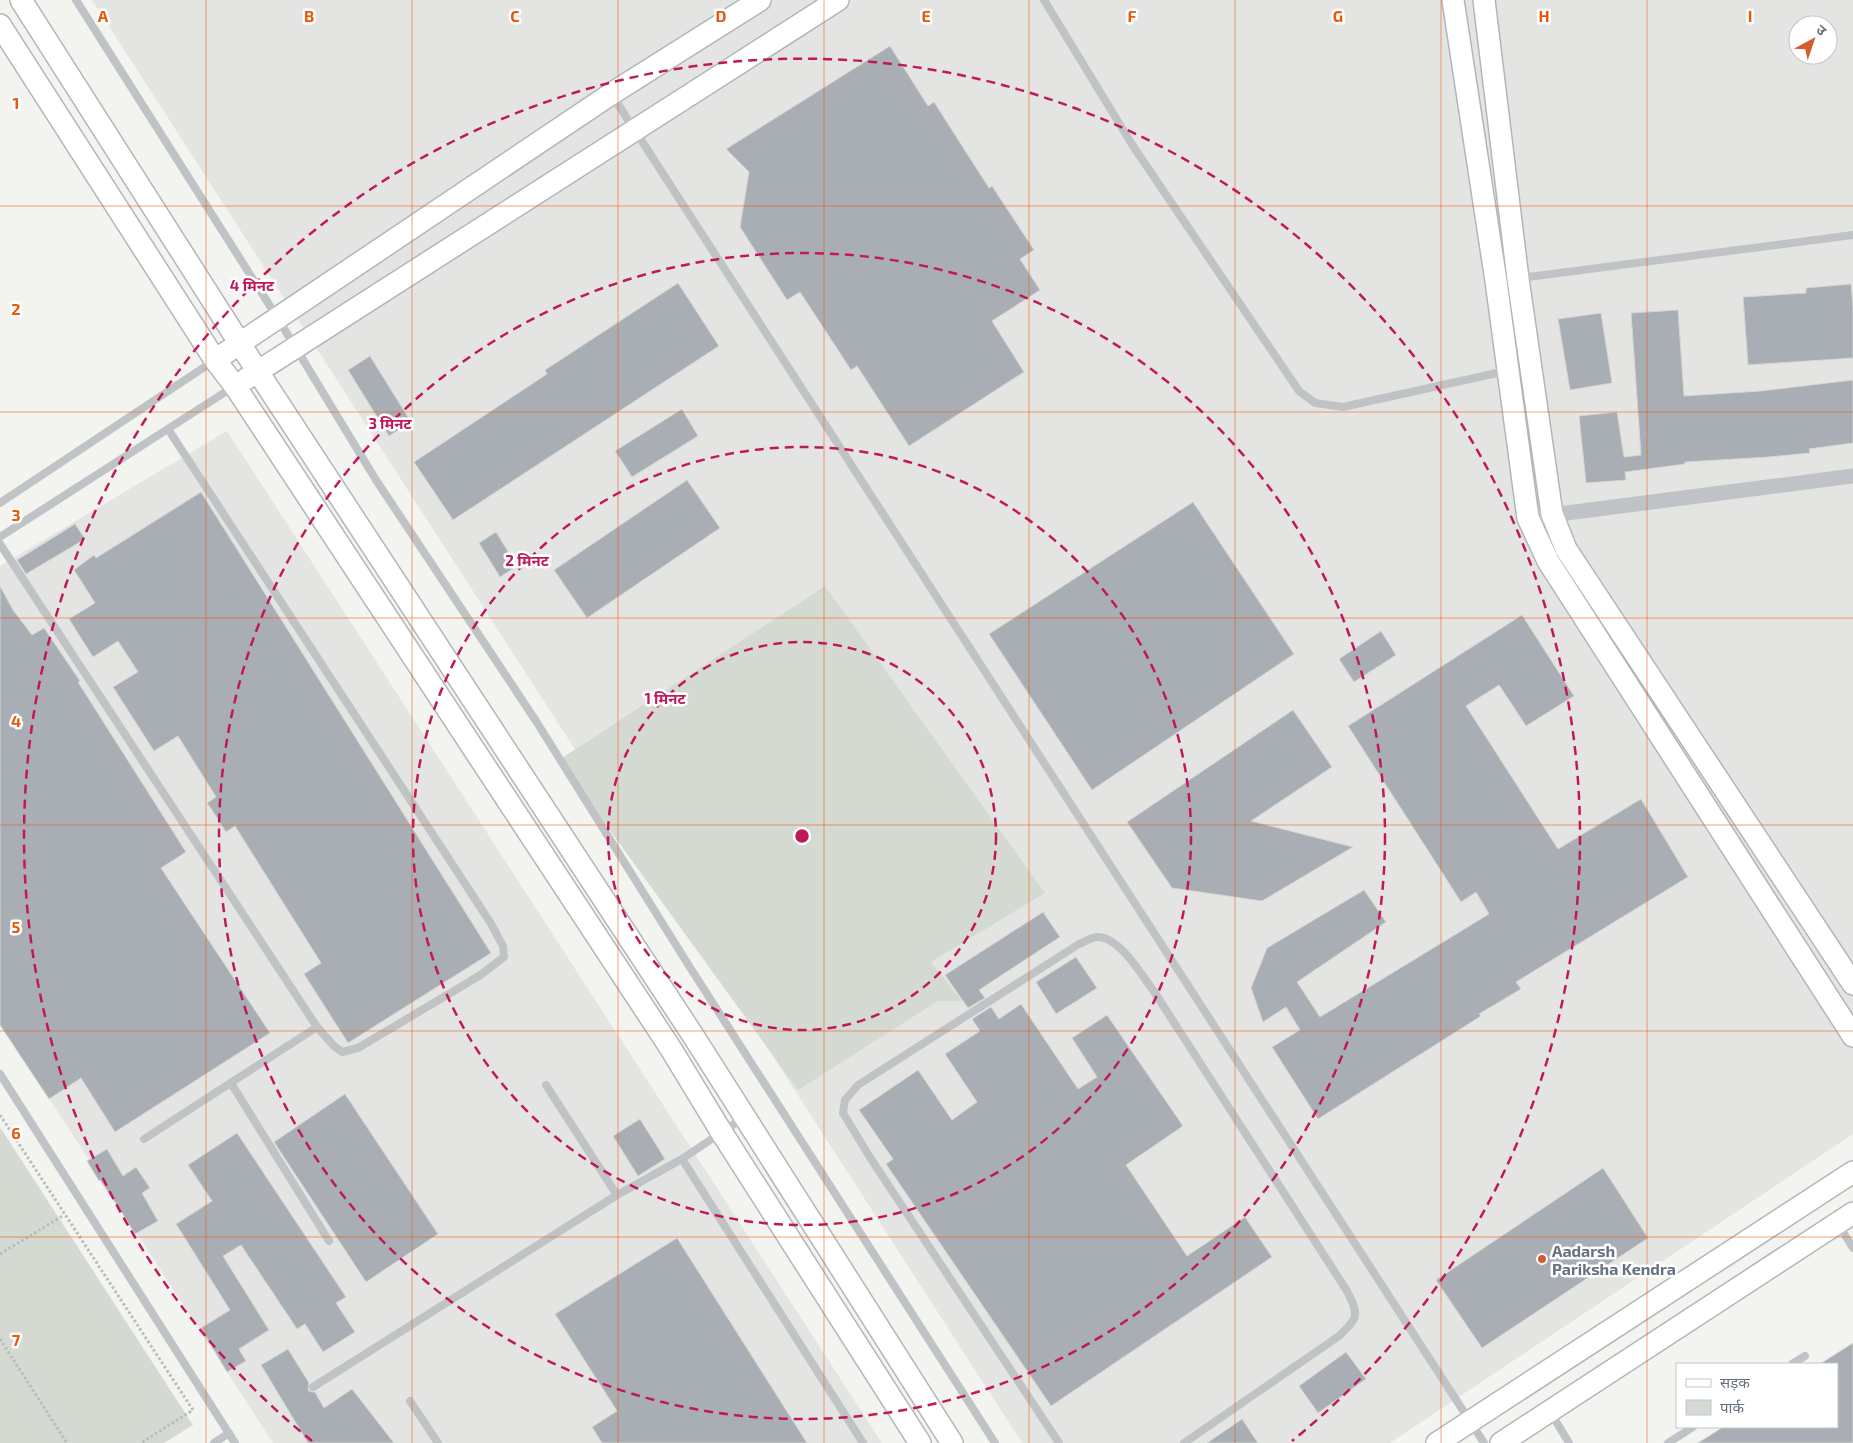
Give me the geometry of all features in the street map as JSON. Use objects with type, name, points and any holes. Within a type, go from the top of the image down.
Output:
[{"type":"street","points":[[20,0],[258,372],[694,1037],[952,1443]]},
{"type":"street","points":[[215,360],[611,94],[760,0]]},
{"type":"street","points":[[235,386],[838,0]]},
{"type":"street","points":[[1453,0],[1552,514],[1566,549],[1853,984]]},
{"type":"street","points":[[1484,0],[1507,280],[1508,370],[1528,518],[1548,561],[1853,1036]]},
{"type":"street","points":[[0,25],[215,360],[235,386],[671,1050],[920,1443]]},
{"type":"street","points":[[1528,518],[1853,476]]},
{"type":"street","points":[[1438,1443],[1853,1172]]},
{"type":"street","points":[[1501,1443],[1845,1218]]},
{"type":"lane","points":[[76,0],[296,348],[376,480],[536,722],[691,969],[995,1443]]},
{"type":"lane","points":[[1044,0],[1133,146],[1299,391],[1315,403],[1343,407],[1508,370]]},
{"type":"lane","points":[[611,94],[1484,1443]]},
{"type":"lane","points":[[1507,280],[1853,235]]},
{"type":"lane","points":[[0,503],[215,360]]},
{"type":"lane","points":[[0,537],[235,386]]},
{"type":"lane","points":[[0,544],[317,1027],[334,1046],[342,1052],[358,1048],[498,963],[504,956],[503,946],[480,905],[168,429]]},
{"type":"lane","points":[[1059,1443],[876,1167],[843,1113],[845,1100],[858,1085],[1079,944],[1097,937],[1111,941],[1129,957],[1155,993],[1347,1291],[1356,1310],[1353,1323],[1339,1336],[1184,1443]]},
{"type":"lane","points":[[144,1140],[317,1027]]},
{"type":"lane","points":[[0,1074],[235,1443]]},
{"type":"lane","points":[[231,1083],[328,1241]]},
{"type":"lane","points":[[546,1085],[617,1195]]},
{"type":"lane","points":[[314,1388],[617,1195],[682,1159],[745,1117]]},
{"type":"lane","points":[[682,1159],[863,1443]]},
{"type":"lane","points":[[1845,1218],[1853,1248]]},
{"type":"lane","points":[[1794,1363],[1805,1356]]},
{"type":"lane","points":[[410,1401],[438,1443]]},
{"type":"lane","points":[[1550,1411],[1569,1443]]},
{"type":"lane","points":[[1668,1443],[1691,1428]]},
{"type":"lane","points":[[214,1443],[229,1433]]},
{"type":"path","points":[[0,1115],[194,1410],[141,1443]]},
{"type":"path","points":[[0,1254],[64,1215]]},
{"type":"path","points":[[0,1339],[67,1443]]},
{"type":"shaded area","points":[[92,0],[1853,0],[1853,1134],[1390,1443],[1022,1443]]},
{"type":"shaded area","points":[[227,431],[882,1443],[273,1443],[0,1023],[0,566]]},
{"type":"green space","points":[[825,586],[1045,893],[931,962],[962,1001],[938,1001],[798,1090],[559,760]]},
{"type":"green space","points":[[0,1127],[193,1425],[164,1443],[0,1443]]},
{"type":"building","points":[[890,46],[928,106],[934,102],[989,188],[992,186],[1034,250],[1020,259],[1040,290],[992,321],[1024,372],[909,446],[857,366],[851,370],[800,292],[787,300],[740,227],[749,172],[726,149]]},
{"type":"building","points":[[678,283],[719,346],[453,520],[414,462],[547,374],[545,370]]},
{"type":"building","points":[[1851,284],[1853,358],[1748,365],[1743,297],[1806,293],[1806,288]]},
{"type":"building","points":[[1678,310],[1684,396],[1761,391],[1853,380],[1853,443],[1809,449],[1810,453],[1685,462],[1685,464],[1625,472],[1626,480],[1586,483],[1579,416],[1617,412],[1624,457],[1641,455],[1631,313]]},
{"type":"building","points":[[1601,313],[1612,383],[1570,390],[1558,319]]},
{"type":"building","points":[[370,356],[411,422],[389,436],[348,370]]},
{"type":"building","points":[[682,409],[698,436],[632,477],[615,451]]},
{"type":"building","points":[[687,480],[720,528],[587,618],[554,570]]},
{"type":"building","points":[[201,492],[491,953],[348,1043],[304,974],[321,963],[235,826],[226,832],[207,803],[216,797],[178,736],[154,751],[113,687],[138,672],[118,641],[93,657],[69,619],[95,603],[74,570],[94,555],[96,558]]},
{"type":"building","points":[[1193,502],[1294,654],[1092,790],[989,634]]},
{"type":"building","points":[[75,524],[85,539],[26,574],[17,560]]},
{"type":"building","points":[[496,532],[517,566],[500,577],[479,543]]},
{"type":"building","points":[[0,586],[13,610],[32,635],[44,628],[80,681],[78,682],[186,852],[161,868],[270,1033],[115,1132],[81,1078],[49,1099],[0,1025]]},
{"type":"building","points":[[1522,615],[1574,696],[1526,726],[1499,685],[1466,706],[1558,849],[1641,799],[1688,877],[1516,982],[1521,989],[1479,1014],[1481,1016],[1318,1119],[1272,1047],[1300,1030],[1286,1007],[1263,1022],[1251,988],[1267,948],[1364,890],[1386,922],[1297,982],[1320,1017],[1489,914],[1476,892],[1461,902],[1348,726]]},
{"type":"building","points":[[1381,631],[1396,655],[1354,682],[1339,659]]},
{"type":"building","points":[[1293,710],[1332,767],[1251,821],[1353,847],[1262,901],[1172,888],[1127,822]]},
{"type":"building","points":[[1043,912],[1060,937],[979,990],[985,998],[968,1008],[945,975]]},
{"type":"building","points":[[1076,957],[1097,988],[1056,1014],[1036,982]]},
{"type":"building","points":[[1021,1004],[1078,1089],[1097,1077],[1072,1038],[1107,1015],[1183,1126],[1126,1165],[1187,1256],[1245,1217],[1272,1257],[1051,1406],[886,1164],[893,1159],[859,1110],[918,1070],[952,1120],[977,1102],[945,1054],[980,1031],[972,1019],[991,1007],[999,1019]]},
{"type":"building","points":[[345,1094],[438,1234],[366,1282],[274,1142]]},
{"type":"building","points":[[640,1119],[665,1159],[638,1176],[613,1136]]},
{"type":"building","points":[[237,1133],[346,1297],[336,1303],[355,1332],[323,1352],[305,1324],[297,1329],[241,1245],[223,1256],[269,1330],[239,1349],[246,1361],[227,1372],[201,1328],[230,1310],[176,1224],[212,1201],[188,1165]]},
{"type":"building","points":[[107,1149],[123,1176],[136,1167],[150,1188],[142,1193],[158,1221],[135,1234],[87,1161]]},
{"type":"building","name":"Aadarsh Pariksha Kendra","points":[[1603,1168],[1648,1238],[1482,1348],[1436,1280]]},
{"type":"building","points":[[677,1238],[807,1443],[602,1443],[592,1427],[617,1411],[555,1314]]},
{"type":"building","points":[[1853,1343],[1853,1443],[1698,1443],[1721,1428],[1838,1428],[1838,1363],[1822,1363]]},
{"type":"building","points":[[288,1349],[309,1383],[308,1390],[315,1392],[324,1408],[352,1389],[394,1443],[308,1443],[261,1365]]},
{"type":"building","points":[[1346,1352],[1366,1379],[1318,1413],[1299,1386]]},
{"type":"building","points":[[1242,1419],[1258,1443],[1207,1443]]},
{"type":"place","name":"Aadarsh Pariksha Kendra","points":[[1542,1259]]}]
